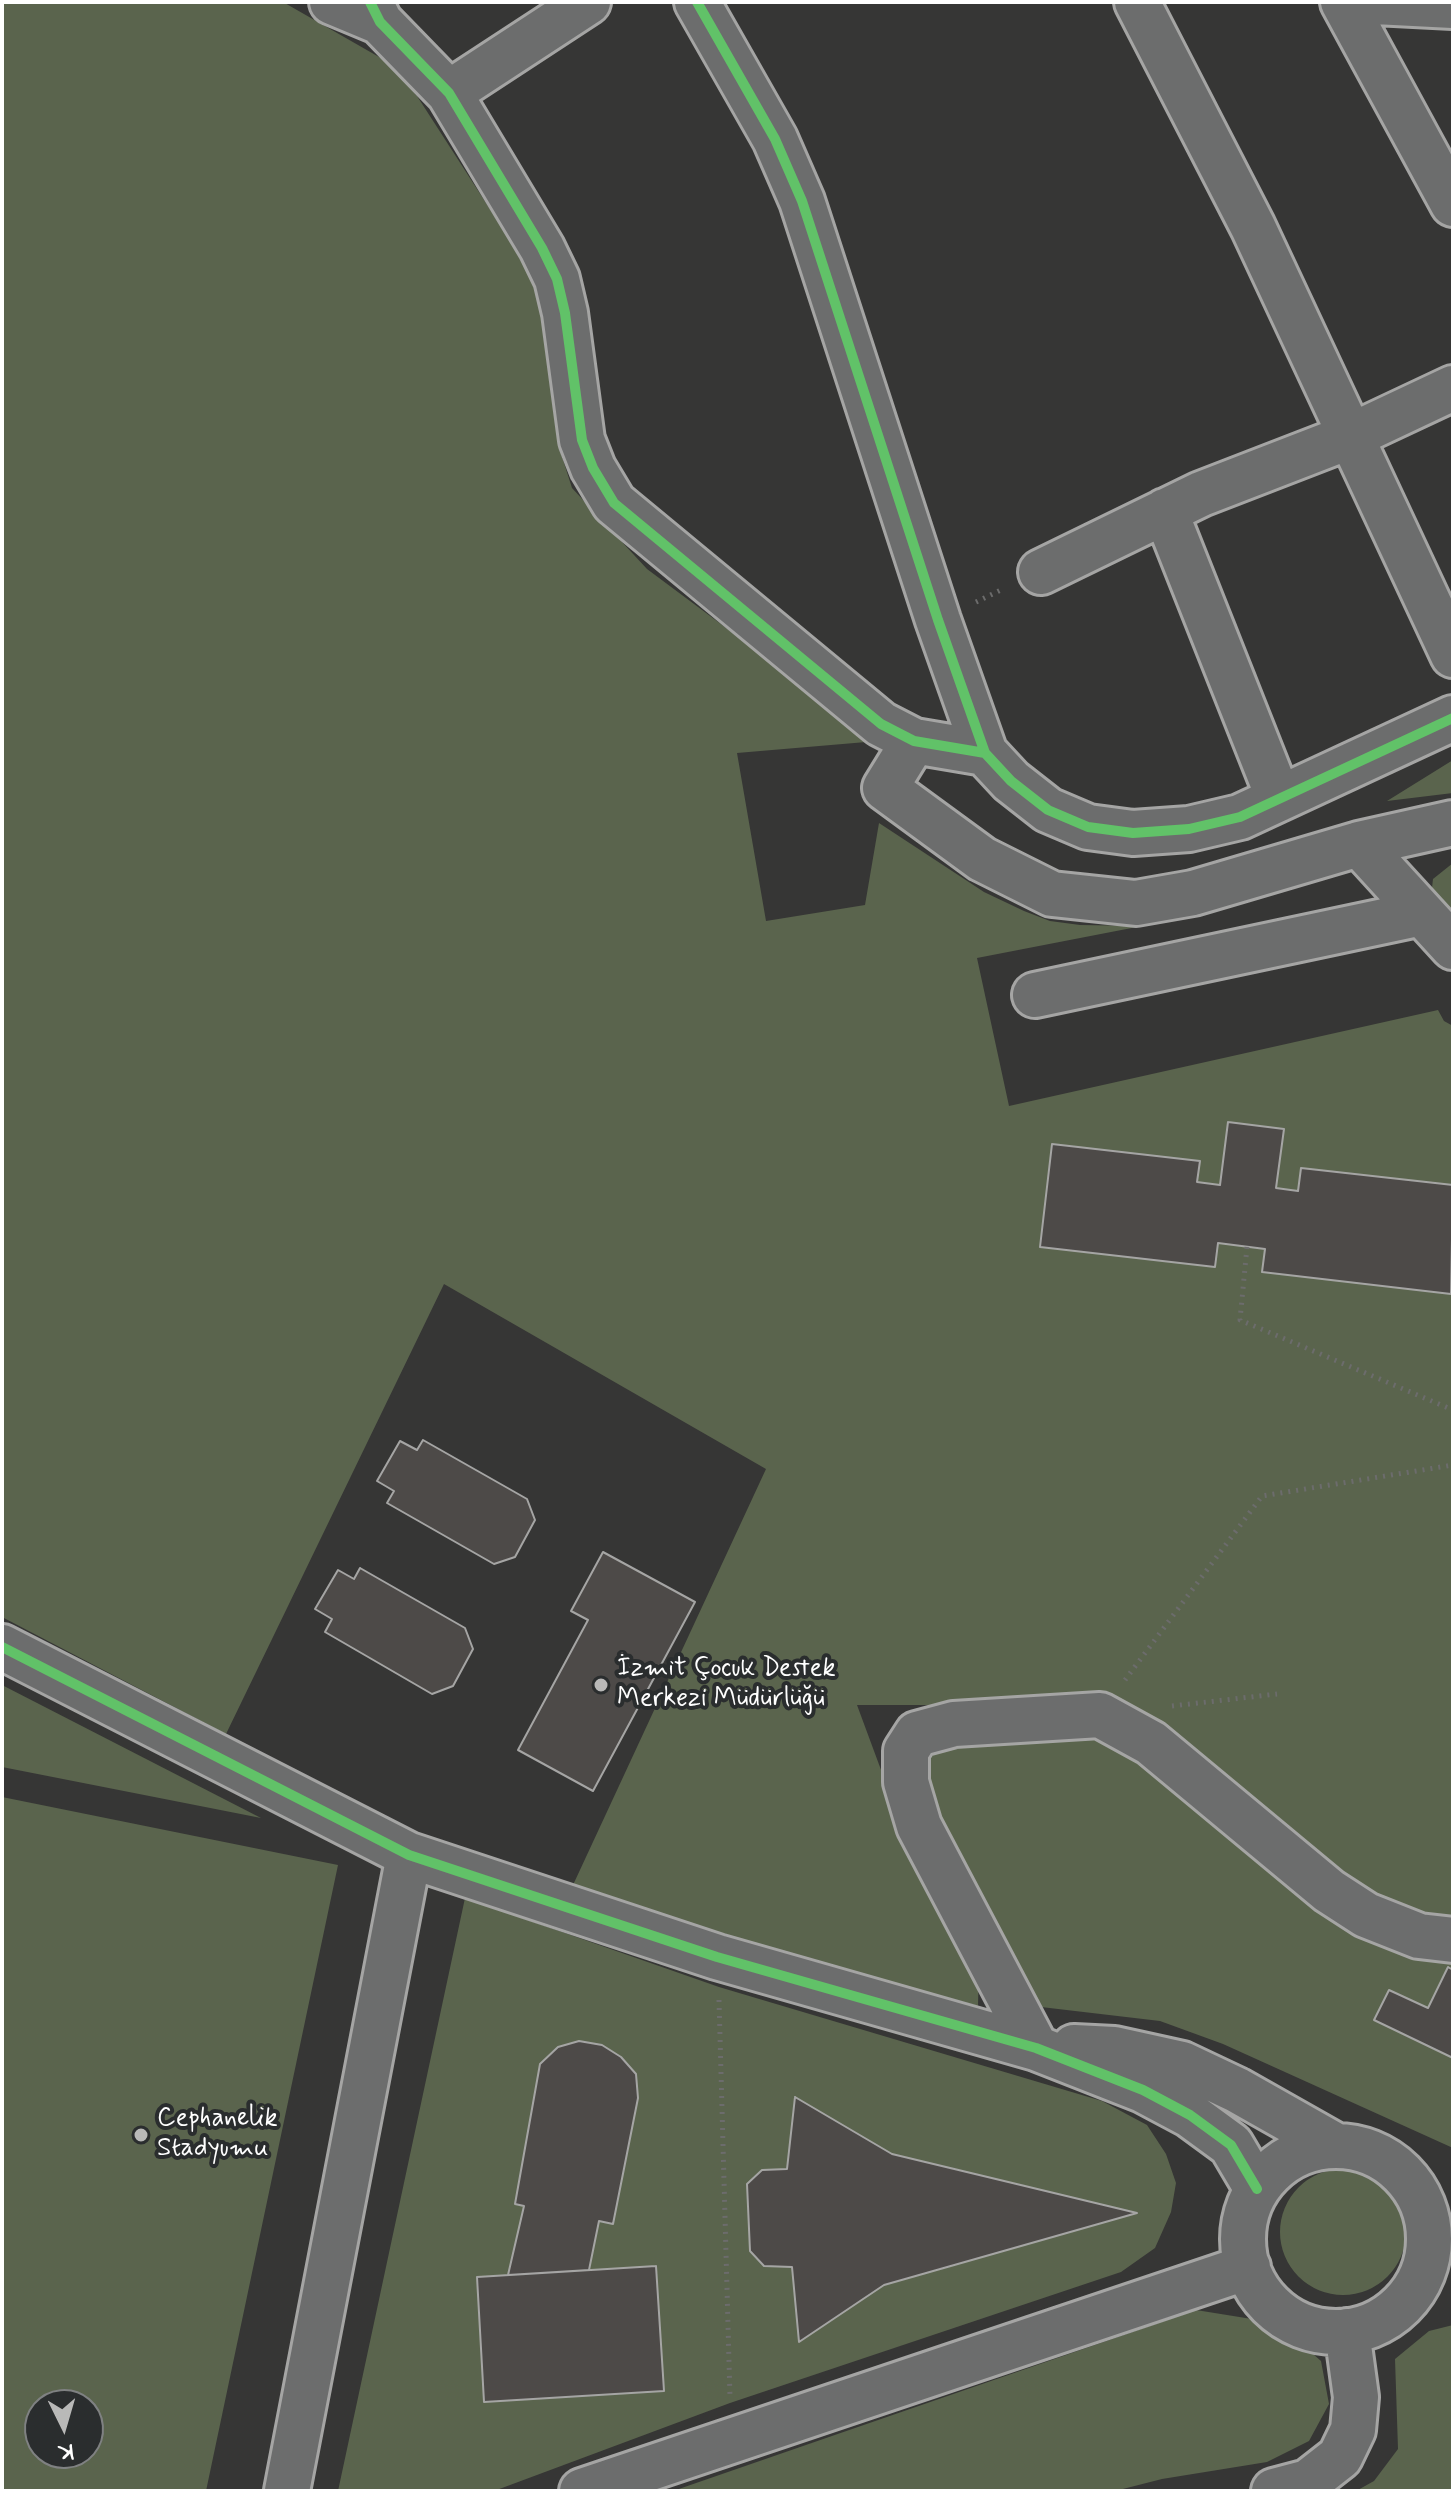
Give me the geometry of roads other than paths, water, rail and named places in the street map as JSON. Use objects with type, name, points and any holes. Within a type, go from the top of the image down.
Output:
[{"type":"street","points":[[332,2],[375,12],[449,93],[522,209],[557,279],[582,440],[593,468],[614,503],[881,724],[914,741],[985,753]]},
{"type":"street","points":[[449,93],[588,2]]},
{"type":"street","points":[[697,2],[775,139],[802,201],[938,620],[985,753],[1011,781],[1048,810],[1088,827],[1133,833],[1189,829],[1240,817],[1453,718]]},
{"type":"street","points":[[1137,2],[1253,227],[1453,655]]},
{"type":"street","points":[[1343,2],[1453,204]]},
{"type":"street","points":[[1375,2],[1453,6]]},
{"type":"street","points":[[1041,572],[1165,511],[1351,436],[1453,388]]},
{"type":"street","points":[[1165,511],[1279,799]]},
{"type":"street","points":[[914,741],[885,788],[982,859],[1052,894],[1136,903],[1193,893],[1359,844],[1453,823]]},
{"type":"street","points":[[1359,844],[1453,947]]},
{"type":"street","points":[[1035,995],[1422,913]]},
{"type":"street","points":[[2,1647],[409,1855],[717,1957],[1036,2048],[1143,2090],[1190,2115],[1231,2145],[1257,2189]]},
{"type":"street","points":[[1036,2048],[919,1826],[906,1782],[906,1751],[917,1734],[954,1724],[1100,1715],[1151,1743],[1329,1891],[1366,1915],[1419,1936],[1453,1940]]},
{"type":"street","points":[[287,2491],[409,1855]]},
{"type":"street","points":[[1036,2048],[1114,2049],[1182,2064],[1237,2090],[1336,2146]]},
{"type":"street","points":[[1403,2305],[1421,2279],[1430,2249],[1428,2218],[1434,2196],[1395,2165],[1367,2150],[1336,2146],[1305,2151],[1277,2166],[1257,2189],[1245,2216],[1243,2245],[1248,2267],[1266,2300],[1289,2320],[1317,2330],[1347,2331],[1377,2323],[1403,2305],[1453,2287]]},
{"type":"street","points":[[582,2491],[1248,2267]]},
{"type":"street","points":[[1274,2491],[1308,2482],[1340,2457],[1353,2430],[1356,2397],[1347,2331]]},
{"type":"place","name":"İzmit Çocuk Destek Merkezi Müdürlüğü","points":[[601,1685]]},
{"type":"place","name":"Cephanelik Stadyumu","points":[[141,2135]]}]
